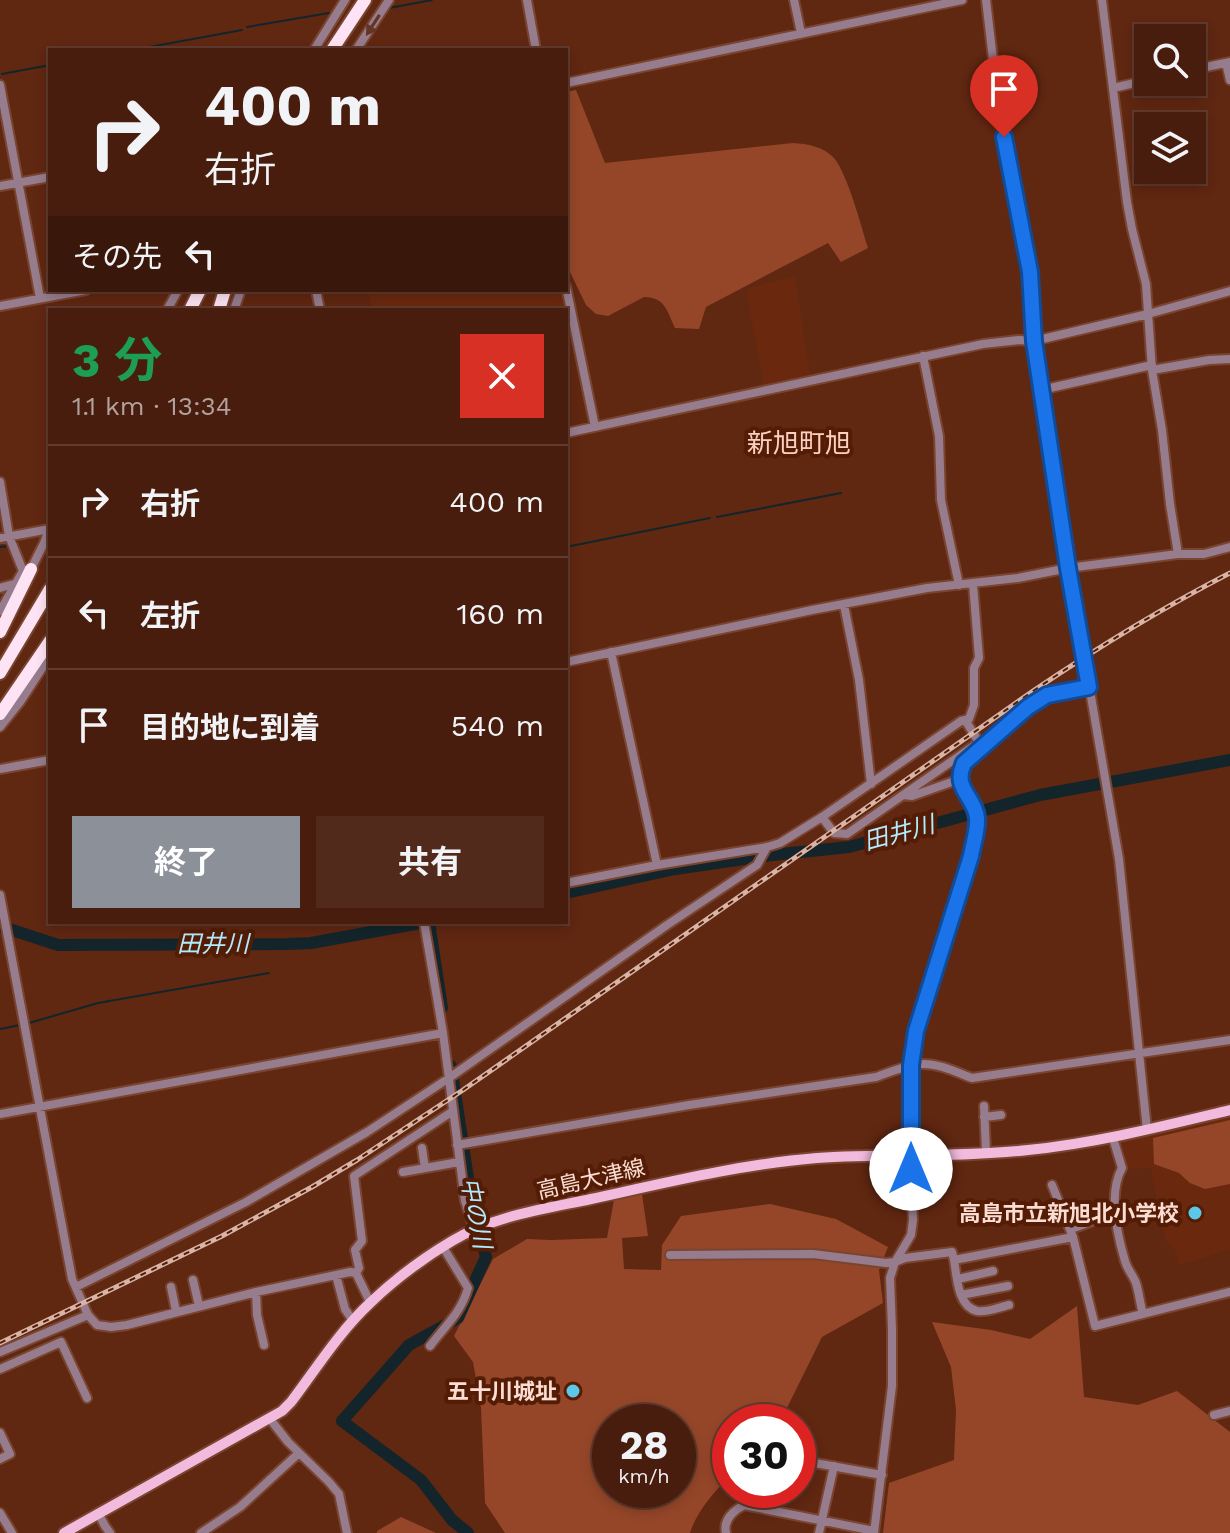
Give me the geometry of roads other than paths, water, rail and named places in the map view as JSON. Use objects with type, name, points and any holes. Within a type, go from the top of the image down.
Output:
[{"type":"highway","points":[[333,48],[365,0]]},
{"type":"highway","points":[[0,632],[27,570]]},
{"type":"highway","points":[[0,673],[48,592]]},
{"type":"highway","points":[[0,714],[48,644]]},
{"type":"main road","name":"高島大津線","points":[[64,1533],[270,1419],[291,1402],[370,1302],[443,1247],[476,1228],[652,1185],[812,1158],[1026,1151],[1113,1138],[1230,1110]]},
{"type":"street","points":[[315,48],[345,0]]},
{"type":"street","points":[[357,48],[389,0]]},
{"type":"street","points":[[527,0],[536,48]]},
{"type":"street","points":[[794,0],[801,33]]},
{"type":"street","points":[[568,83],[962,0]]},
{"type":"street","points":[[986,0],[999,110],[1030,272],[1034,341],[1068,568],[1119,859],[1147,1130]]},
{"type":"street","points":[[1102,0],[1127,202],[1146,284],[1152,367],[1178,554]]},
{"type":"street","points":[[1206,67],[1228,62],[1230,80]]},
{"type":"street","points":[[1113,88],[1134,83]]},
{"type":"street","points":[[0,85],[40,298]]},
{"type":"street","points":[[0,186],[48,177]]},
{"type":"street","points":[[568,433],[983,344],[1034,341],[1230,291]]},
{"type":"street","points":[[0,306],[74,292]]},
{"type":"street","points":[[567,292],[595,427]]},
{"type":"street","points":[[923,356],[939,436],[941,500],[959,585]]},
{"type":"street","points":[[1041,390],[1152,367],[1230,359]]},
{"type":"street","points":[[0,488],[4,537],[27,570]]},
{"type":"street","points":[[4,537],[48,529]]},
{"type":"street","points":[[0,611],[48,532]]},
{"type":"street","points":[[568,662],[927,588],[1178,554],[1204,554],[1230,547]]},
{"type":"street","points":[[0,588],[14,584]]},
{"type":"street","points":[[568,883],[657,865],[766,849],[822,817],[969,719],[974,705],[974,668],[979,658],[973,584]]},
{"type":"street","points":[[844,605],[859,680],[871,784]]},
{"type":"street","points":[[611,652],[657,865]]},
{"type":"street","points":[[0,727],[48,659]]},
{"type":"street","points":[[726,1533],[726,1521],[744,1505],[874,1532],[892,1386],[890,1278],[895,1262],[911,1235],[913,1220],[911,1065],[916,1031],[975,835],[977,815],[960,779],[960,772],[964,763],[1028,707],[1047,695],[1089,687]]},
{"type":"street","points":[[965,720],[982,747]]},
{"type":"street","points":[[822,817],[834,833],[847,834],[975,745],[982,747]]},
{"type":"street","points":[[0,769],[48,760]]},
{"type":"street","points":[[903,795],[912,796],[960,779]]},
{"type":"street","points":[[76,1287],[246,1202],[367,1132],[757,865],[766,849]]},
{"type":"street","points":[[0,895],[72,1279],[88,1315],[97,1325],[127,1325],[256,1292],[356,1273]]},
{"type":"street","points":[[424,924],[443,1033],[465,1201],[476,1228]]},
{"type":"street","points":[[0,948],[10,952]]},
{"type":"street","points":[[0,1114],[443,1033]]},
{"type":"street","points":[[457,1145],[876,1077],[911,1065],[944,1067],[972,1078],[1230,1040]]},
{"type":"street","points":[[984,1106],[986,1152]]},
{"type":"street","points":[[356,1273],[359,1268],[355,1250],[362,1241],[354,1176],[453,1111]]},
{"type":"street","points":[[984,1117],[1001,1115]]},
{"type":"street","points":[[1113,1138],[1122,1168],[1114,1202],[1115,1213],[1125,1262],[1134,1278],[1143,1314]]},
{"type":"street","points":[[422,1148],[425,1168]]},
{"type":"street","points":[[403,1172],[459,1162]]},
{"type":"street","points":[[1052,1185],[1072,1233],[1095,1326],[1230,1292]]},
{"type":"street","points":[[954,1260],[1072,1233],[1115,1213]]},
{"type":"street","points":[[430,1346],[464,1304],[468,1288],[443,1247]]},
{"type":"street","points":[[670,1255],[813,1254],[886,1263],[952,1252],[961,1295],[974,1310],[1009,1305]]},
{"type":"street","points":[[958,1279],[993,1271]]},
{"type":"street","points":[[356,1273],[370,1302]]},
{"type":"street","points":[[336,1275],[345,1309],[353,1321]]},
{"type":"street","points":[[193,1280],[199,1306]]},
{"type":"street","points":[[961,1295],[1008,1286]]},
{"type":"street","points":[[171,1287],[176,1311]]},
{"type":"street","points":[[256,1292],[257,1315],[264,1345]]},
{"type":"street","points":[[0,1352],[88,1315]]},
{"type":"street","points":[[0,1369],[61,1342],[87,1398]]},
{"type":"street","points":[[1214,1415],[1230,1411]]},
{"type":"street","points":[[270,1419],[339,1494],[347,1533]]},
{"type":"street","points":[[0,1433],[10,1454],[0,1459]]},
{"type":"street","points":[[201,1533],[240,1507],[299,1453]]},
{"type":"street","points":[[816,1463],[882,1475]]},
{"type":"street","points":[[819,1533],[834,1466]]},
{"type":"street","points":[[0,1513],[12,1533]]},
{"type":"street","points":[[98,1513],[110,1533]]},
{"type":"waterway","points":[[389,8],[432,0]]},
{"type":"waterway","points":[[247,27],[329,13]]},
{"type":"waterway","points":[[144,48],[242,30]]},
{"type":"waterway","points":[[2,74],[48,65]]},
{"type":"waterway","points":[[717,517],[841,493]]},
{"type":"waterway","points":[[568,547],[710,518]]},
{"type":"waterway","points":[[0,547],[9,546]]},
{"type":"waterway","name":"田井川","points":[[568,893],[675,869],[849,847],[1040,795],[1230,760]]},
{"type":"waterway","name":"田井川","points":[[0,926],[58,945],[287,944],[311,943],[415,924]]},
{"type":"waterway","name":"中の川","points":[[429,924],[442,1008]]},
{"type":"waterway","points":[[29,1023],[98,1003],[269,973]]},
{"type":"waterway","points":[[0,1029],[20,1025]]},
{"type":"waterway","name":"中の川","points":[[451,1066],[472,1205],[486,1257],[458,1318],[409,1345],[342,1421],[421,1480],[452,1520],[468,1533]]},
{"type":"railway","points":[[0,1343],[222,1236],[357,1160],[463,1090],[1033,691],[1130,629],[1230,573]]},
{"type":"place","name":"高島市立新旭北小学校","points":[[1195,1213]]},
{"type":"place","name":"五十川城址","points":[[573,1391]]},
{"type":"district","name":"新旭町旭","points":[[799,443]]}]
